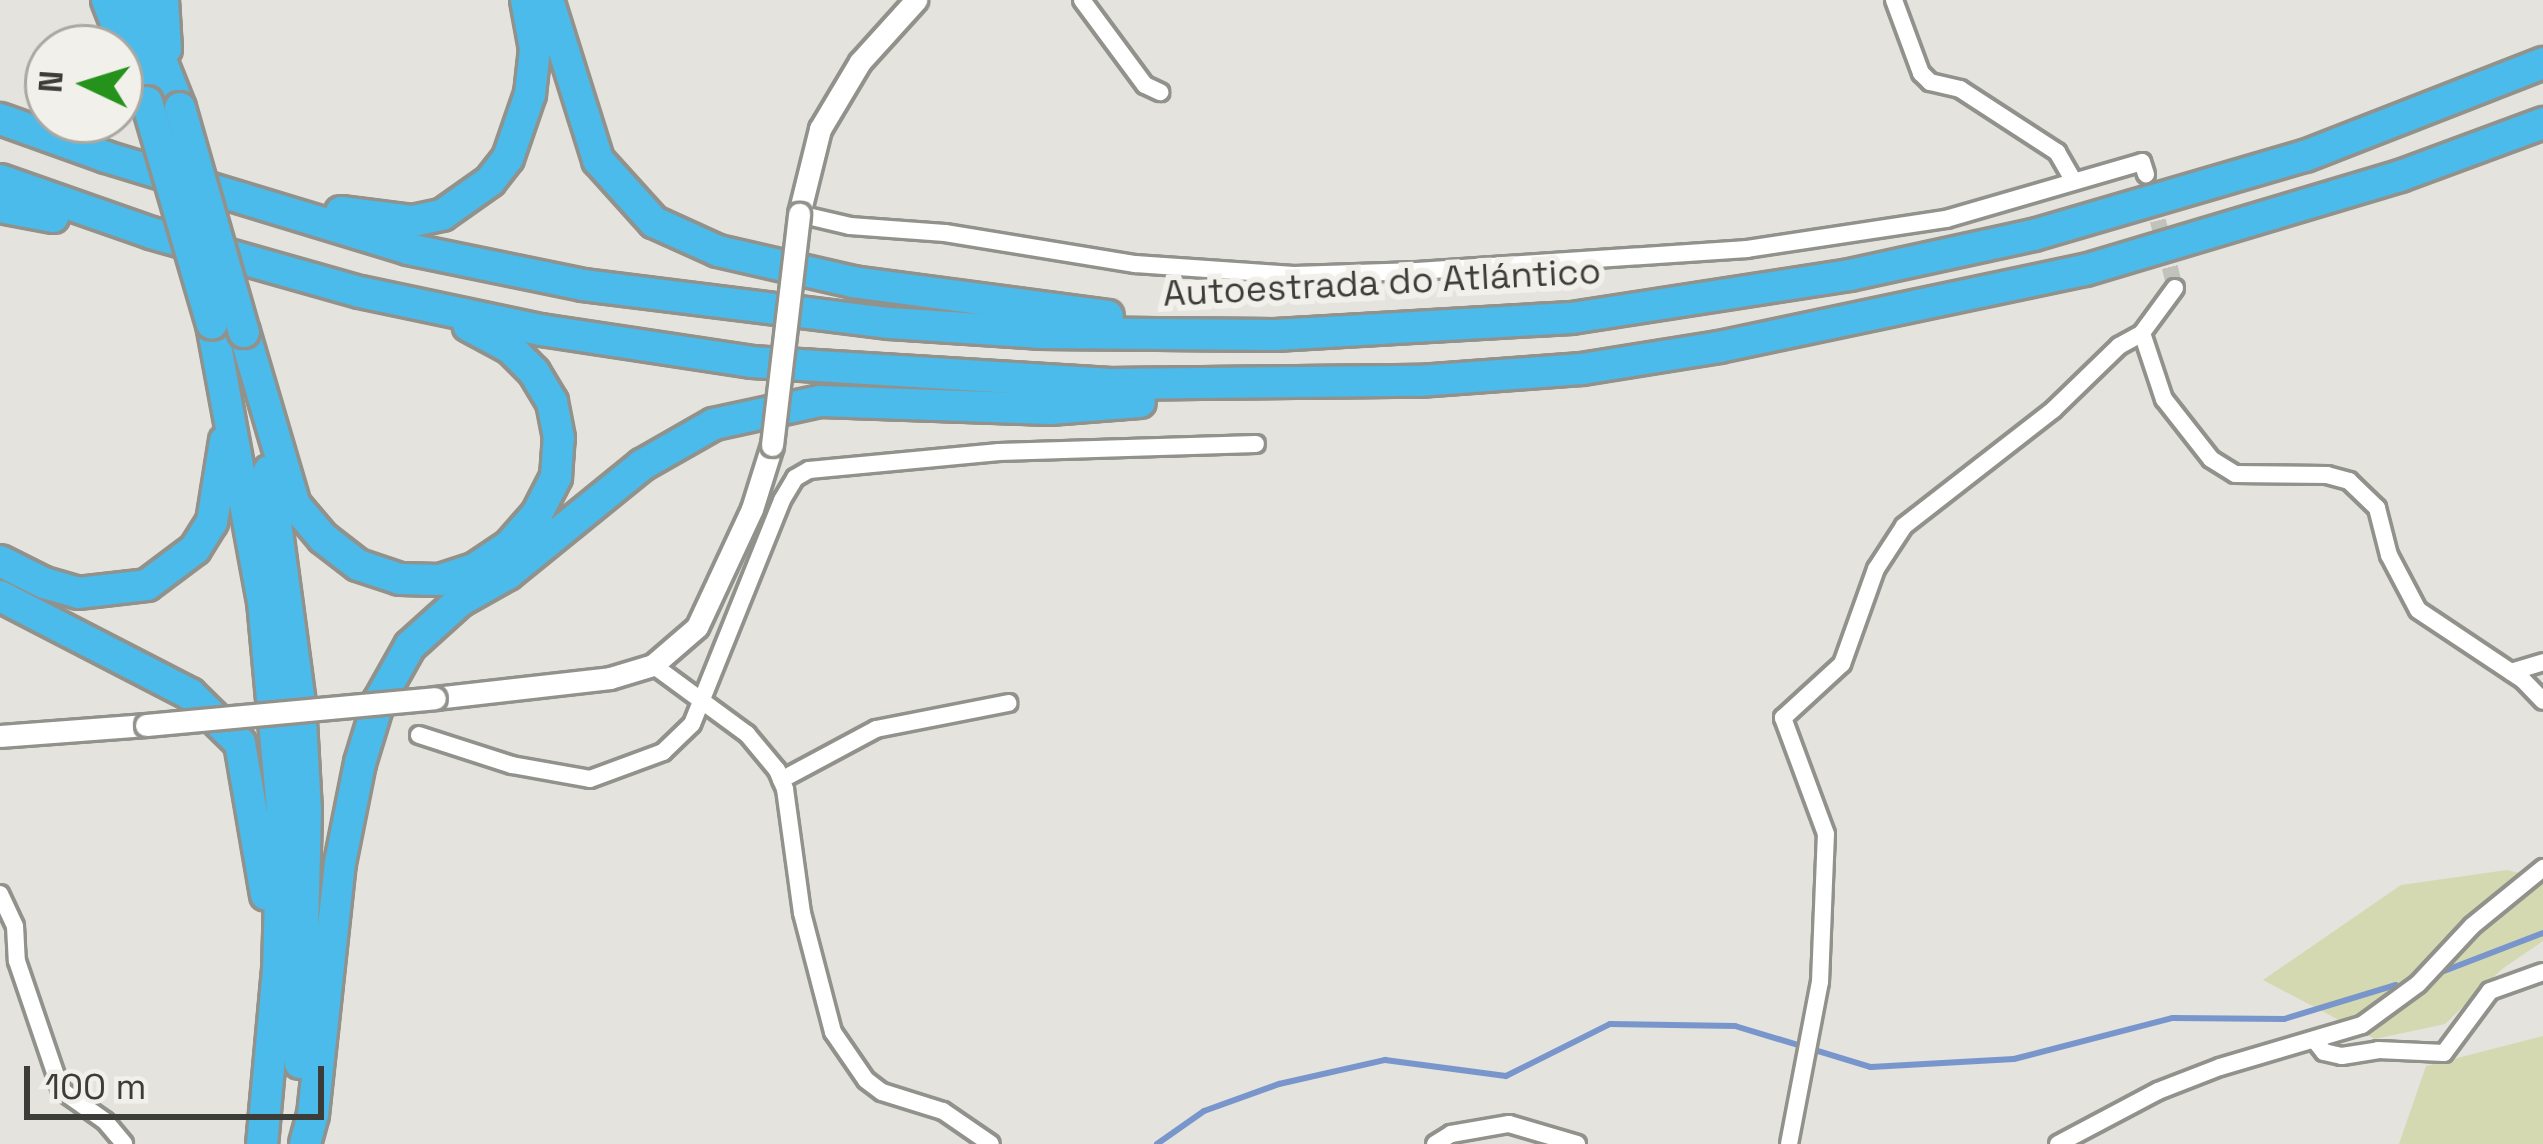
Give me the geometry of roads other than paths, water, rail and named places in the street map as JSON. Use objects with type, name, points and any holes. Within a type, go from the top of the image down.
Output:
[{"type":"highway","points":[[0,180],[151,233],[360,292],[482,330],[534,372],[552,402],[559,438],[556,477],[537,514],[509,545],[476,568],[440,580],[400,579],[358,565],[323,538],[295,505],[248,342],[180,108],[137,0]]},
{"type":"highway","points":[[164,0],[167,73]]},
{"type":"highway","points":[[0,104],[106,157],[365,218],[413,221],[442,214],[490,181],[523,125],[535,49],[526,0]]},
{"type":"highway","points":[[548,0],[598,160],[631,202],[684,238],[718,251],[874,286],[1275,335]]},
{"type":"highway","name":"Autoestrada do Atlántico","points":[[0,119],[106,157],[408,250],[583,285],[890,323],[1039,332],[1275,335],[1572,318],[1850,275],[2034,235],[2306,155],[2543,63]]},
{"type":"highway","points":[[144,96],[230,400],[274,704],[282,809],[278,969],[262,1144]]},
{"type":"highway","points":[[305,1144],[313,1114],[340,863],[379,701],[410,646],[460,601],[508,574],[642,465],[715,424],[820,401],[1050,409],[1582,369],[1719,347],[2085,270],[2378,183],[2543,123]]},
{"type":"highway","points":[[0,207],[151,233]]},
{"type":"highway","points":[[360,292],[541,330],[752,362],[1107,384],[1419,381]]},
{"type":"highway","points":[[248,342],[286,587],[302,746],[305,963],[292,1144]]},
{"type":"highway","points":[[0,561],[44,584],[78,593],[130,589],[174,569],[195,550],[212,522],[230,400]]},
{"type":"highway","points":[[0,596],[190,694],[240,743],[278,969]]},
{"type":"street","points":[[0,736],[610,679],[653,665],[697,627],[744,528],[772,445],[799,214],[820,129],[860,62],[916,0]]},
{"type":"street","points":[[1082,0],[1145,85],[1160,92]]},
{"type":"street","points":[[1894,0],[1921,74],[1930,82],[1960,89],[2057,152],[2074,182]]},
{"type":"street","points":[[799,214],[850,226],[945,233],[1135,264],[1356,273],[1748,249],[1946,219],[2142,162],[2146,174]]},
{"type":"street","points":[[1789,1144],[1820,982],[1826,834],[1783,718],[1842,664],[1876,569],[1904,526],[2053,410],[2119,346],[2142,333],[2175,288]]},
{"type":"street","points":[[2142,333],[2164,399],[2211,459],[2235,474],[2327,475],[2349,481],[2377,508],[2389,555],[2418,610],[2511,672],[2543,700]]},
{"type":"street","points":[[419,735],[512,764],[590,779],[663,752],[692,724],[782,500],[795,478],[809,470],[999,452],[1256,444]]},
{"type":"street","points":[[2511,672],[2543,662]]},
{"type":"street","points":[[653,665],[747,734],[781,780],[802,914],[832,1032],[866,1080],[882,1092],[943,1111],[991,1144]]},
{"type":"street","points":[[781,780],[876,729],[1008,703]]},
{"type":"street","points":[[2058,1144],[2158,1091],[2254,1054],[2316,1042],[2362,1025],[2396,1003],[2472,926],[2543,868]]},
{"type":"street","points":[[0,894],[15,926],[17,961],[61,1090],[104,1121],[124,1144]]},
{"type":"street","points":[[2316,1042],[2324,1052],[2342,1056],[2378,1049],[2444,1053],[2490,991],[2543,972]]},
{"type":"street","points":[[1435,1144],[1451,1134],[1509,1124],[1577,1144]]},
{"type":"waterway","points":[[2444,971],[2543,933]]},
{"type":"waterway","points":[[1157,1144],[1204,1111],[1279,1084],[1385,1060],[1506,1076],[1610,1024],[1735,1026],[1871,1067],[2014,1059],[2173,1018],[2284,1019],[2396,985]]},
{"type":"tunnel","points":[[2146,174],[2175,288]]}]
